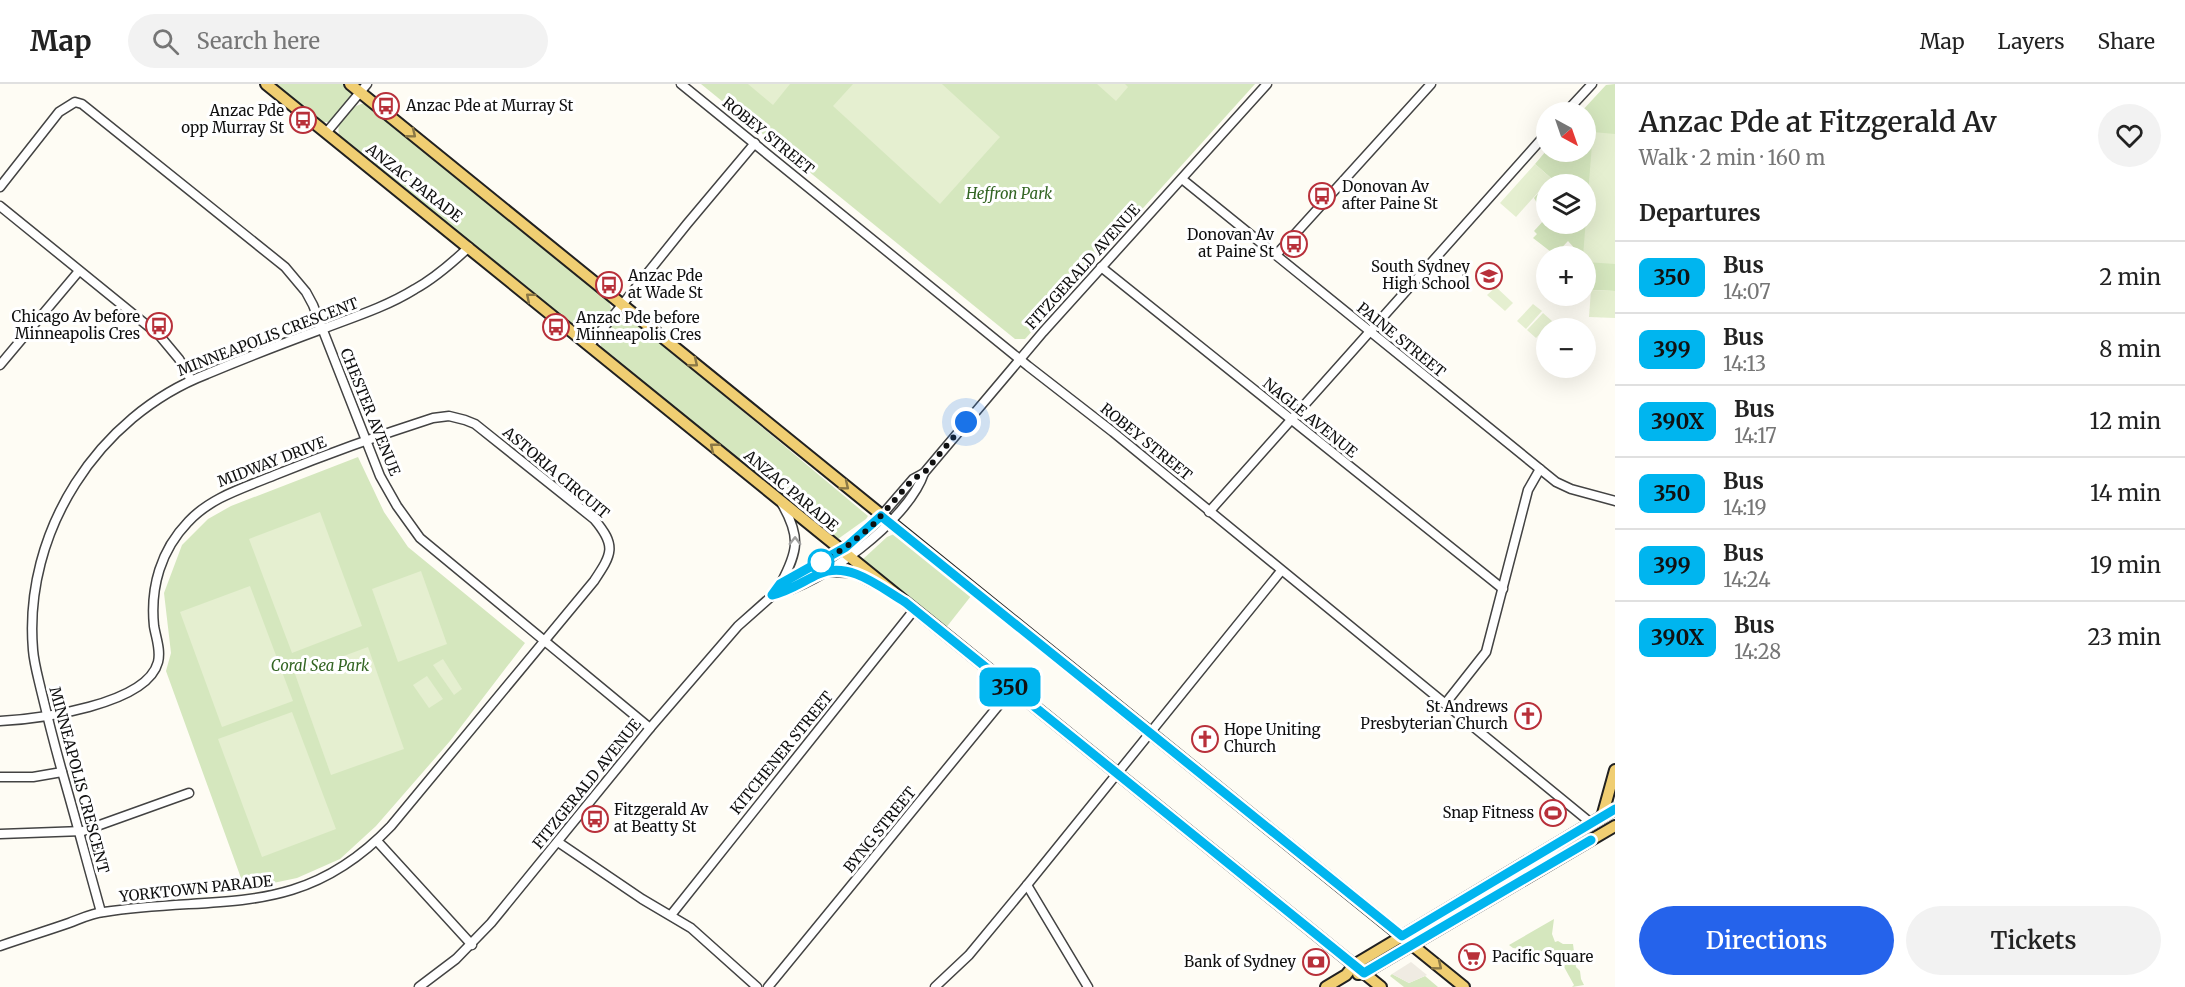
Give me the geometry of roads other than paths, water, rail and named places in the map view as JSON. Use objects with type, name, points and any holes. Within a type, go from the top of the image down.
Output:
[{"type":"main road","name":"ANZAC PARADE","points":[[266,84],[1381,987]]},
{"type":"main road","points":[[350,84],[363,88],[885,519],[1464,987]]},
{"type":"main road","points":[[1602,817],[1615,770]]},
{"type":"main road","points":[[1326,987],[1346,975],[1354,965],[1615,809]]},
{"type":"main road","points":[[1346,975],[1364,973],[1615,826]]},
{"type":"street","name":"ROBEY STREET","points":[[681,84],[1113,432],[1591,823]]},
{"type":"street","name":"FITZGERALD AVENUE","points":[[772,595],[784,592],[822,572],[844,554],[866,531],[885,519],[913,479],[924,473],[1020,358],[1267,84]]},
{"type":"street","points":[[1276,255],[1431,84]]},
{"type":"street","points":[[1575,102],[1592,84]]},
{"type":"street","points":[[326,133],[363,88]]},
{"type":"street","name":"CHESTER AVENUE","points":[[0,187],[59,112],[75,102],[87,106],[285,267],[306,292],[380,476],[397,506],[420,538],[650,729]]},
{"type":"street","points":[[589,346],[755,143]]},
{"type":"street","points":[[1209,512],[1536,145]]},
{"type":"street","name":"PAINE STREET","points":[[1182,179],[1564,487],[1615,501]]},
{"type":"street","points":[[0,206],[159,335],[179,359],[191,380]]},
{"type":"street","name":"MINNEAPOLIS CRESCENT","points":[[101,912],[33,658],[32,625],[39,572],[55,518],[76,482],[112,436],[129,419],[157,398],[191,380],[384,306],[442,272],[469,247]]},
{"type":"street","name":"NAGLE AVENUE","points":[[1101,267],[1503,590]]},
{"type":"street","points":[[0,366],[79,271]]},
{"type":"street","name":"ASTORIA CIRCUIT","points":[[365,441],[433,418],[449,416],[465,420],[485,431],[594,519],[607,537],[610,548],[609,559],[594,581],[544,641]]},
{"type":"street","name":"MIDWAY DRIVE","points":[[0,721],[63,714],[104,702],[138,687],[150,678],[159,656],[154,628],[153,600],[160,564],[170,544],[197,512],[216,499],[365,441]]},
{"type":"street","points":[[1445,704],[1486,652],[1528,490],[1540,469]]},
{"type":"street","points":[[780,500],[792,521],[796,544],[789,567],[780,584]]},
{"type":"street","name":"FITZGERALD AVENUE","points":[[419,987],[472,945],[738,626],[772,595],[780,584],[844,554]]},
{"type":"street","points":[[822,572],[843,571],[857,574],[905,602]]},
{"type":"street","points":[[935,987],[969,955],[1281,571]]},
{"type":"street","name":"KITCHENER STREET","points":[[671,915],[914,610]]},
{"type":"street","name":"YORKTOWN PARADE","points":[[0,946],[101,912],[255,899],[284,894],[332,874],[360,856],[376,842],[544,641]]},
{"type":"street","name":"BYNG STREET","points":[[768,987],[1012,688]]},
{"type":"street","points":[[0,777],[50,776],[62,772]]},
{"type":"street","points":[[0,834],[79,831],[189,793]]},
{"type":"street","points":[[376,842],[472,945]]},
{"type":"street","points":[[558,842],[642,899],[692,928],[757,987]]},
{"type":"street","points":[[1027,885],[1088,987]]},
{"type":"place","name":"Anzac Pde at Murray St","points":[[386,106]]},
{"type":"place","name":"Anzac Pde opp Murray St","points":[[303,120]]},
{"type":"place","name":"Donovan Av after Paine St","points":[[1322,196]]},
{"type":"place","name":"Donovan Av at Paine St","points":[[1294,244]]},
{"type":"place","name":"South Sydney High School","points":[[1489,276]]},
{"type":"place","name":"Anzac Pde at Wade St","points":[[609,285]]},
{"type":"place","name":"Chicago Av before Minneapolis Cres","points":[[159,326]]},
{"type":"place","name":"Anzac Pde before Minneapolis Cres","points":[[556,327]]},
{"type":"place","name":"St Andrews Presbyterian Church","points":[[1528,716]]},
{"type":"place","name":"Hope Uniting Church","points":[[1205,739]]},
{"type":"place","name":"Snap Fitness","points":[[1553,813]]},
{"type":"place","name":"Fitzgerald Av at Beatty St","points":[[595,819]]},
{"type":"place","name":"Pacific Square","points":[[1472,957]]},
{"type":"place","name":"Bank of Sydney","points":[[1316,962]]},
{"type":"park label","name":"Heffron Park","points":[[1009,194]]},
{"type":"park label","name":"Coral Sea Park","points":[[320,666]]}]
